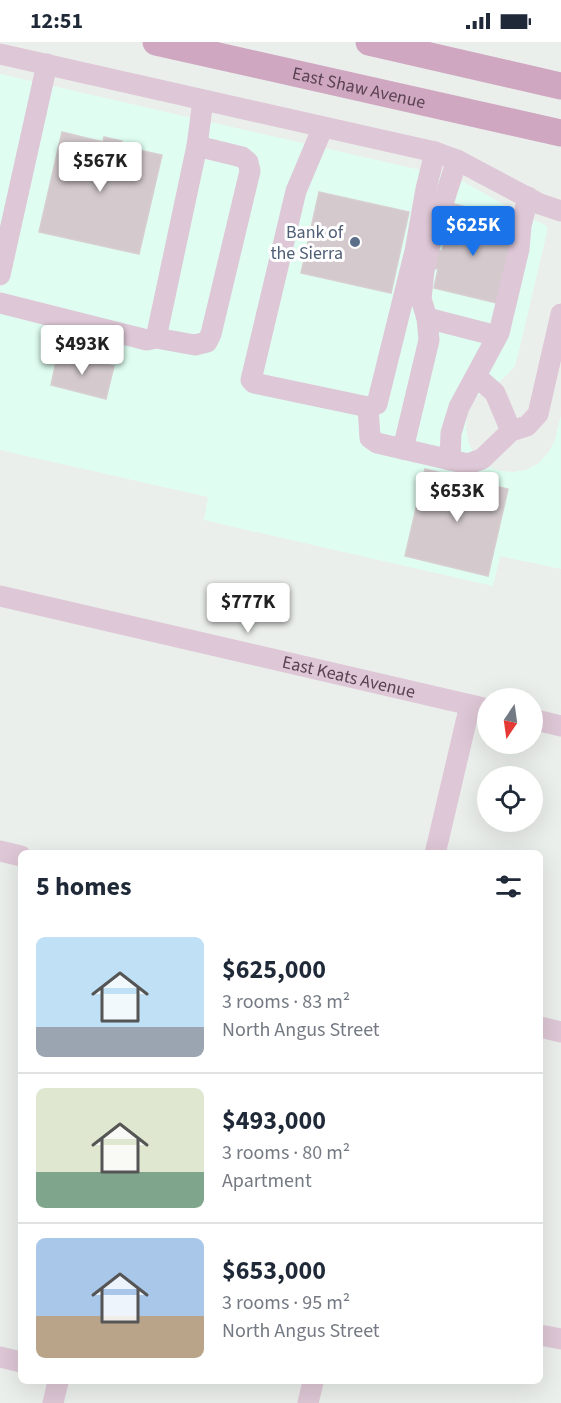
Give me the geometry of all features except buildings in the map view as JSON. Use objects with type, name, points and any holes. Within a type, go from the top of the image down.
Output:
[{"type":"main road","name":"East Shaw Avenue","points":[[156,42],[561,133]]},
{"type":"main road","points":[[369,42],[561,86]]},
{"type":"street","points":[[0,54],[435,152],[457,160],[540,204],[561,211]]},
{"type":"street","points":[[0,275],[47,64]]},
{"type":"street","points":[[156,338],[197,146],[203,100]]},
{"type":"street","points":[[323,127],[296,191],[251,380],[254,384],[368,407],[377,404],[435,152]]},
{"type":"street","points":[[0,303],[147,340],[156,338],[195,345],[207,342],[211,334],[250,171],[248,162],[242,157],[197,146]]},
{"type":"street","points":[[404,449],[429,340],[427,318],[421,299],[424,271],[430,244],[457,160]]},
{"type":"street","points":[[450,460],[451,433],[459,407],[497,336],[519,249],[521,226],[528,197]]},
{"type":"street","points":[[368,407],[370,438],[377,443],[468,464],[482,459],[511,432],[527,426],[538,414],[561,314]]},
{"type":"street","points":[[427,318],[497,336]]},
{"type":"street","points":[[476,376],[495,393],[511,432]]},
{"type":"street","name":"East Keats Avenue","points":[[0,596],[477,707]]},
{"type":"street","points":[[436,850],[477,714]]},
{"type":"street","points":[[543,722],[561,726]]},
{"type":"street","points":[[0,851],[18,855]]},
{"type":"street","points":[[543,1028],[561,1032]]},
{"type":"street","points":[[543,1336],[561,1339]]},
{"type":"street","points":[[0,1357],[18,1361]]},
{"type":"street","points":[[53,1403],[58,1384]]},
{"type":"street","points":[[308,1403],[313,1384]]},
{"type":"shaded area","points":[[0,74],[451,177],[528,218],[544,224],[547,232],[515,366],[500,381],[483,390],[471,404],[466,428],[473,452],[481,460],[490,467],[512,472],[526,470],[539,463],[549,452],[555,440],[561,415],[561,569],[500,556],[493,586],[204,520],[208,497],[0,450]]},
{"type":"place","name":"Bank of the Sierra","points":[[355,242]]}]
